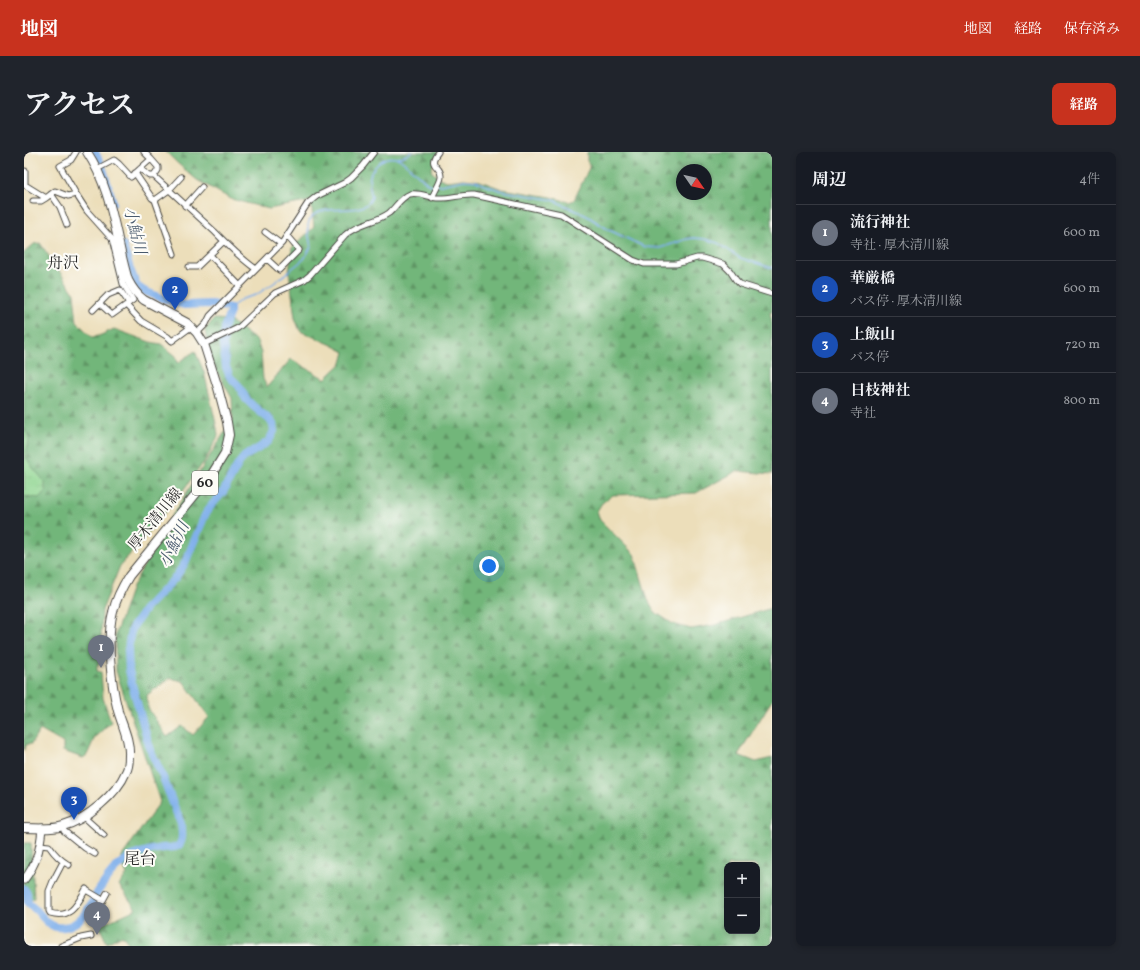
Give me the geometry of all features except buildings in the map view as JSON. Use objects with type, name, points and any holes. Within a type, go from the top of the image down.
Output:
[{"type":"main road","name":"厚木清川線","points":[[84,817],[115,790],[125,776],[128,765],[129,748],[114,695],[110,663],[110,625],[116,602],[129,576],[212,474],[223,458],[227,449],[229,435],[218,388],[204,344],[188,323],[142,298],[123,274],[110,203],[98,168],[88,152]]},
{"type":"main road","name":"60","points":[[24,828],[65,826],[84,817]]},
{"type":"street","points":[[76,152],[71,160],[60,166],[76,194],[88,211],[112,239],[123,274],[123,284],[133,300],[112,315],[100,304]]},
{"type":"street","points":[[144,152],[158,167],[158,170],[154,176]]},
{"type":"street","points":[[93,310],[108,295],[120,290],[128,304],[141,321],[168,336],[172,341],[206,324],[210,316],[281,244],[308,203],[317,196],[344,184],[374,152]]},
{"type":"street","points":[[432,198],[441,177],[440,171],[433,162],[433,158],[438,152]]},
{"type":"street","points":[[98,168],[114,160],[120,164],[131,177],[151,159]]},
{"type":"street","points":[[140,169],[150,176],[154,176],[215,232],[223,242],[256,270]]},
{"type":"street","points":[[24,171],[25,184],[46,198]]},
{"type":"street","points":[[136,173],[152,198],[155,200],[174,254]]},
{"type":"street","points":[[155,200],[169,190],[181,177]]},
{"type":"street","points":[[186,206],[202,187]]},
{"type":"street","points":[[33,202],[41,201],[55,191],[68,196],[76,194]]},
{"type":"street","points":[[51,194],[60,207],[67,225]]},
{"type":"street","points":[[204,344],[235,330],[275,293],[304,280],[351,229],[378,219],[390,212],[404,197],[410,194],[418,194],[432,198],[443,198],[464,194],[474,195],[561,214],[633,260],[644,264],[676,264],[702,258],[723,264],[740,284],[772,294]]},
{"type":"street","points":[[265,232],[281,244]]},
{"type":"street","points":[[267,259],[279,270],[300,250],[287,236]]},
{"type":"street","points":[[189,267],[197,267],[223,242]]},
{"type":"street","points":[[210,255],[238,288]]},
{"type":"street","points":[[84,817],[104,835]]},
{"type":"street","points":[[65,826],[64,830],[85,848],[95,854]]},
{"type":"street","points":[[42,828],[45,844],[55,856],[70,865]]},
{"type":"street","points":[[25,879],[45,844]]},
{"type":"street","points":[[63,862],[53,881],[50,891],[50,913],[56,915],[65,914],[71,911],[86,890],[102,900]]},
{"type":"street","points":[[97,911],[107,893]]},
{"type":"street","points":[[61,946],[81,938],[91,936]]},
{"type":"green space","points":[[166,152],[439,152],[431,171],[439,178],[447,181],[464,179],[480,181],[502,189],[551,197],[569,202],[574,200],[590,166],[587,161],[587,152],[772,152],[772,312],[770,312],[772,324],[772,474],[737,471],[696,493],[613,495],[602,503],[597,511],[600,520],[634,554],[648,600],[655,612],[673,624],[691,629],[715,625],[772,608],[772,700],[738,755],[756,762],[772,758],[772,946],[128,946],[129,944],[122,935],[107,943],[99,926],[136,909],[119,885],[127,874],[120,859],[160,802],[116,671],[115,635],[132,587],[168,522],[233,419],[232,398],[209,358],[205,330],[214,319],[229,320],[257,341],[261,353],[263,379],[267,387],[291,359],[325,379],[342,363],[345,352],[300,331],[295,318],[289,271],[292,248],[314,227],[311,201],[269,209],[231,199],[197,180]],"holes":[[[170,678],[183,681],[209,717],[193,735],[182,726],[167,737],[148,708],[147,695]]]},
{"type":"green space","points":[[40,243],[74,293],[77,322],[92,337],[99,336],[114,329],[150,342],[161,344],[176,356],[178,363],[195,351],[204,372],[218,436],[206,459],[179,496],[120,566],[102,610],[100,663],[97,665],[97,671],[101,672],[103,698],[111,722],[95,737],[87,755],[83,758],[63,751],[63,743],[40,730],[31,744],[27,744],[24,750],[24,253],[34,244]]},
{"type":"green space","points":[[24,426],[29,438],[26,457],[45,482],[45,491],[39,498],[24,496]]},
{"type":"green space","points":[[24,843],[31,843],[34,898],[24,902]]},
{"type":"waterway","name":"小鮎川","points":[[95,152],[103,169],[113,202]]},
{"type":"waterway","points":[[230,308],[242,299],[256,295],[304,259],[311,247],[308,233],[308,225],[311,217],[317,213],[325,211],[363,207],[372,197],[369,183],[370,174],[375,167],[385,158],[399,158],[411,152]]},
{"type":"waterway","points":[[398,158],[430,185],[441,185],[464,180],[476,181],[503,191],[553,200],[587,216],[609,230],[645,247],[660,248],[687,239],[704,239],[718,243],[740,258],[772,268]]},
{"type":"waterway","name":"小鮎川","points":[[24,889],[27,893],[28,903],[46,921],[54,926],[66,927],[74,924],[83,916],[107,879],[122,862],[139,853],[171,848],[181,843],[181,824],[162,775],[152,754],[133,688],[129,670],[128,650],[130,636],[132,628],[146,608],[175,578],[185,563],[205,515],[223,492],[239,463],[245,456],[269,441],[274,431],[273,424],[246,399],[239,386],[230,377],[226,367],[223,345],[224,328],[230,308],[212,304],[184,305],[144,291],[137,286],[123,245]]},
{"type":"place","name":"華厳橋","points":[[175,310]]},
{"type":"place","name":"流行神社","points":[[101,668]]},
{"type":"place","name":"上飯山","points":[[74,820]]},
{"type":"place","name":"日枝神社","points":[[97,935]]},
{"type":"district","name":"舟沢","points":[[63,264]]},
{"type":"district","name":"尾台","points":[[140,860]]}]
